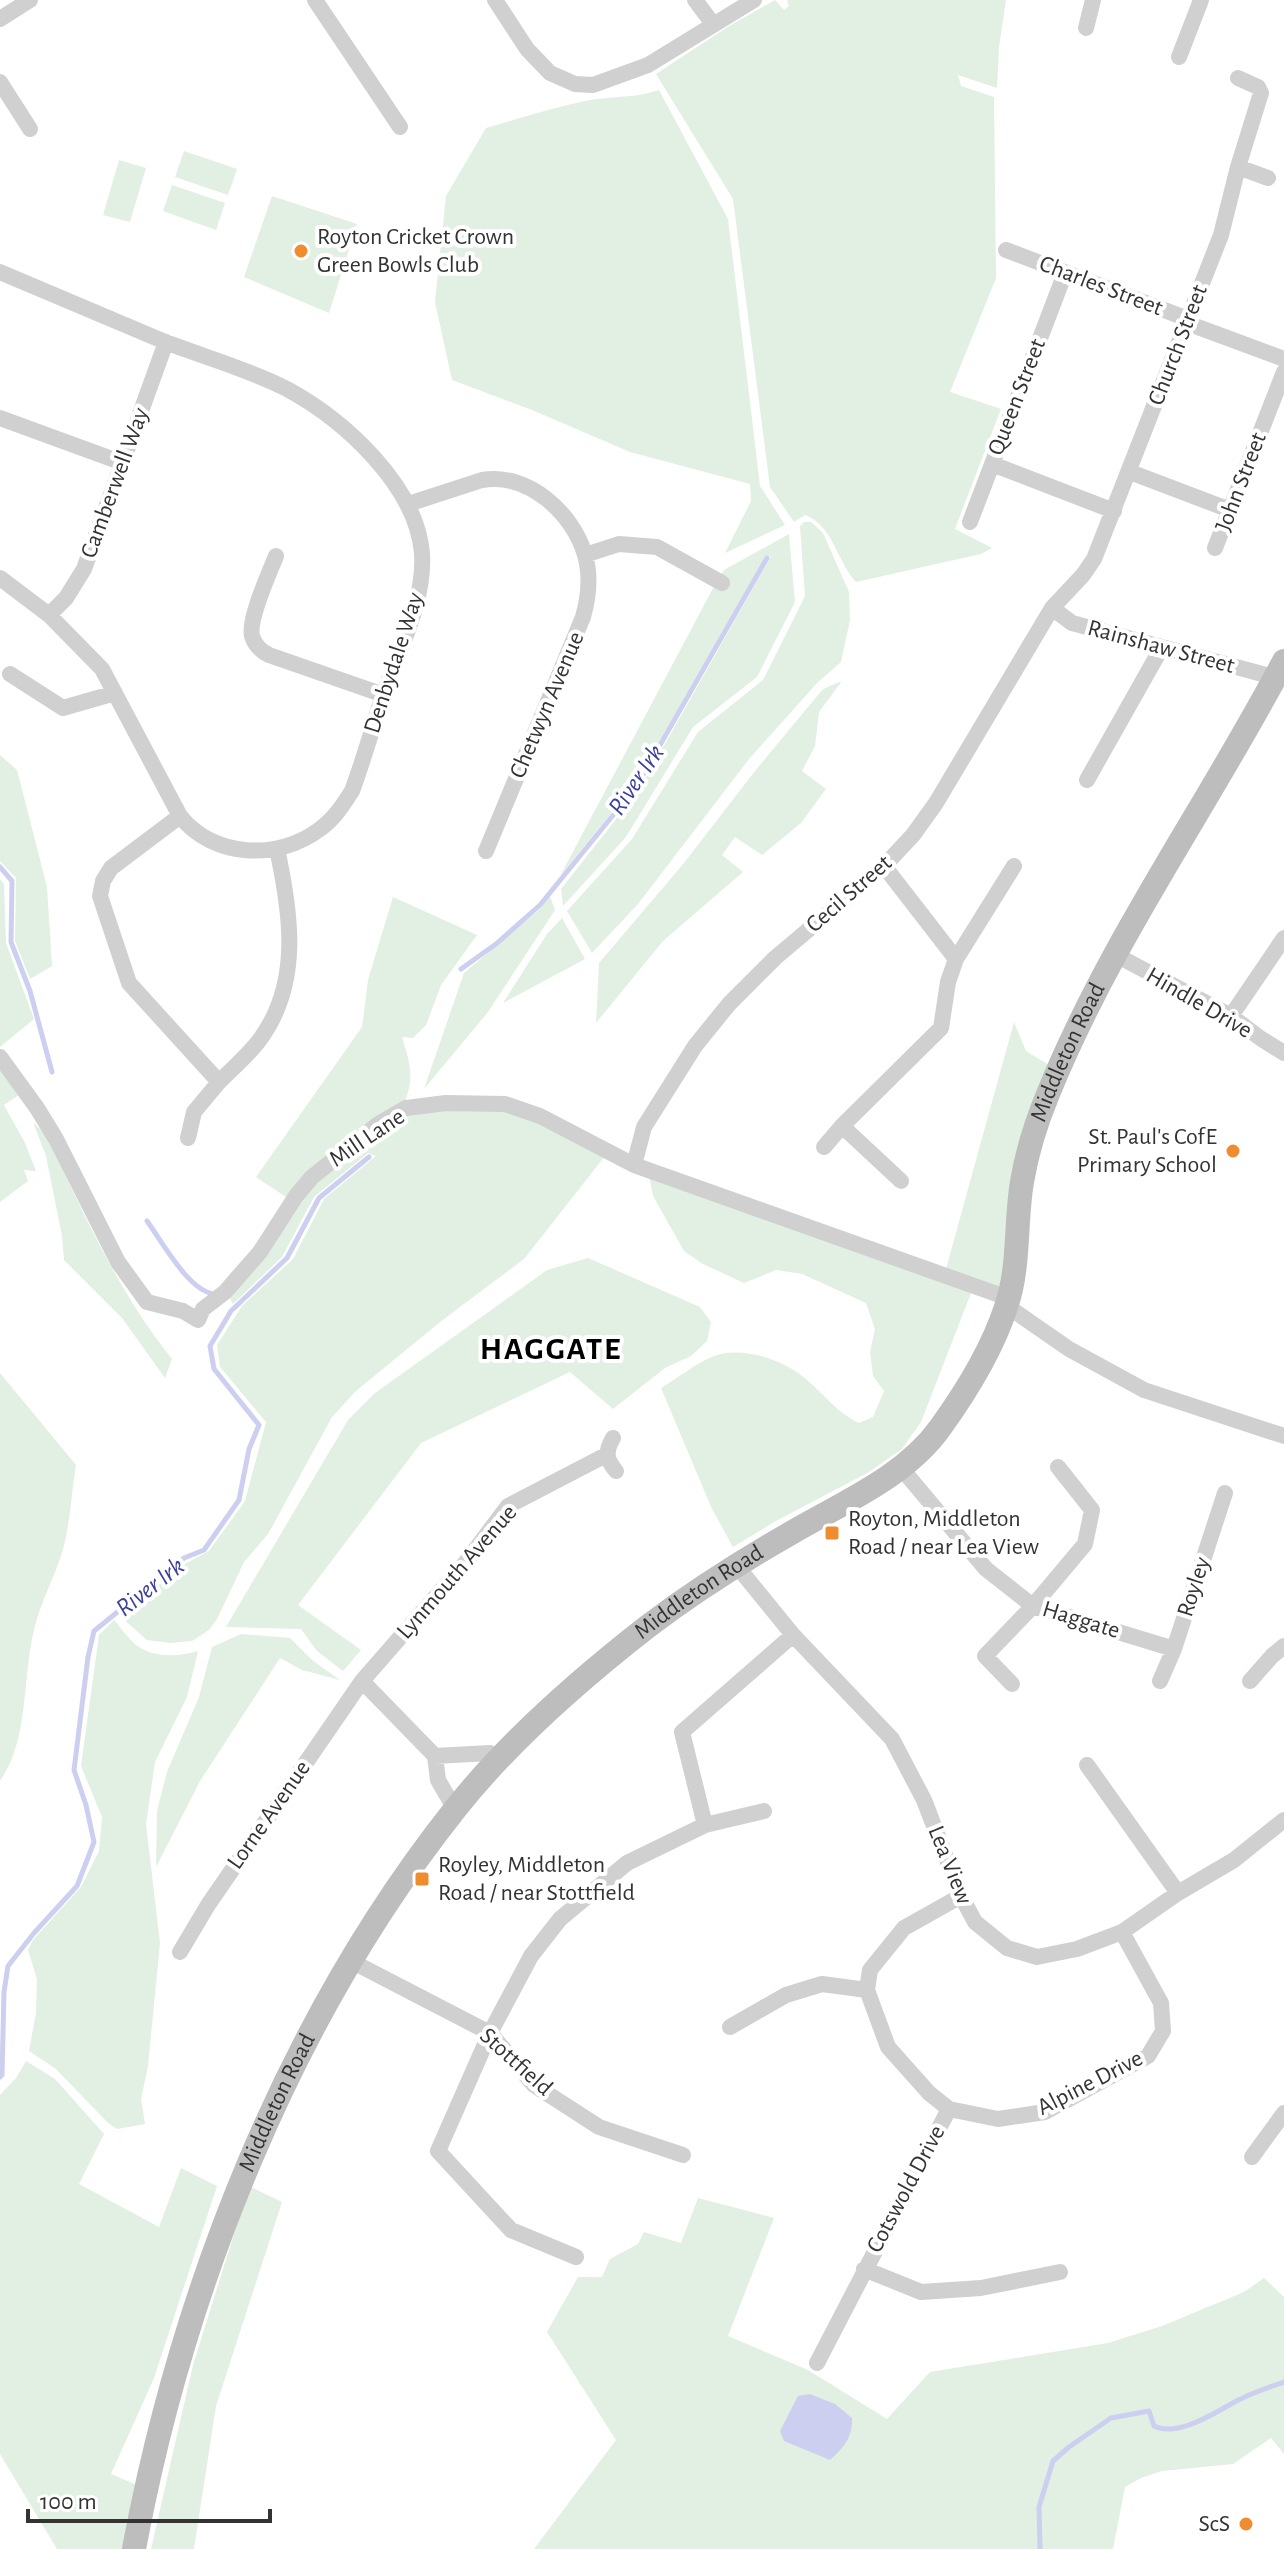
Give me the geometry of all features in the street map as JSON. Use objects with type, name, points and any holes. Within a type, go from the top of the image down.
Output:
[{"type":"main road","name":"Middleton Road","points":[[134,2549],[171,2386],[239,2186],[301,2052],[351,1961],[418,1859],[457,1807],[500,1759],[592,1672],[648,1627],[736,1565],[902,1469],[937,1433],[979,1368],[1008,1302],[1022,1185],[1031,1141],[1078,1024],[1114,954],[1279,670]]},
{"type":"street","points":[[0,19],[30,0]]},
{"type":"street","points":[[315,0],[400,127]]},
{"type":"street","points":[[495,0],[538,63],[550,73],[575,84],[593,85],[648,65],[754,0]]},
{"type":"street","points":[[695,0],[713,24]]},
{"type":"street","points":[[1086,28],[1093,0]]},
{"type":"street","points":[[1179,57],[1201,0]]},
{"type":"street","name":"Church Street","points":[[1052,608],[1094,559],[1221,235],[1261,93],[1258,87],[1238,78]]},
{"type":"street","points":[[0,82],[30,129]]},
{"type":"street","points":[[1238,167],[1268,178]]},
{"type":"street","name":"Charles Street","points":[[1006,250],[1284,359]]},
{"type":"street","name":"Denbydale Way","points":[[0,272],[287,389],[311,404],[385,469],[408,504],[422,553],[420,588],[358,776],[333,817],[314,833],[277,849],[246,850],[216,843],[190,828],[180,816],[102,669],[49,615],[0,578]]},
{"type":"street","name":"Queen Street","points":[[970,522],[1065,273]]},
{"type":"street","name":"Camberwell Way","points":[[49,615],[66,598],[84,569],[166,342]]},
{"type":"street","name":"John Street","points":[[1215,548],[1284,372]]},
{"type":"street","points":[[0,418],[123,463]]},
{"type":"street","points":[[992,464],[1114,511]]},
{"type":"street","points":[[1130,472],[1230,510]]},
{"type":"street","name":"Chetwyn Avenue","points":[[408,504],[490,478],[514,483],[540,494],[561,513],[585,555],[589,586],[583,617],[486,851]]},
{"type":"street","points":[[585,555],[619,544],[657,547],[722,583]]},
{"type":"street","points":[[276,556],[252,624],[253,637],[259,648],[269,655],[384,695]]},
{"type":"street","name":"Rainshaw Street","points":[[1052,608],[1072,623],[1266,675],[1279,670]]},
{"type":"street","name":"Cecil Street","points":[[634,1165],[644,1127],[695,1046],[720,1015],[775,958],[884,866],[913,835],[936,803],[1017,662],[1052,608]]},
{"type":"street","points":[[1087,780],[1162,647]]},
{"type":"street","points":[[10,674],[63,708],[115,693]]},
{"type":"street","points":[[180,816],[111,868],[103,881],[100,896],[129,983],[219,1082]]},
{"type":"street","points":[[188,1138],[194,1112],[259,1040],[274,1014],[284,985],[290,947],[290,921],[277,849]]},
{"type":"street","points":[[884,866],[956,959]]},
{"type":"street","points":[[824,1147],[941,1028],[948,982],[956,959],[1014,866]]},
{"type":"street","points":[[1231,1016],[1284,938]]},
{"type":"street","name":"Hindle Drive","points":[[1114,954],[1231,1016],[1284,1053]]},
{"type":"street","name":"Mill Lane","points":[[0,1057],[43,1118],[118,1262],[147,1302],[183,1311],[198,1320],[203,1309],[225,1292],[260,1252],[288,1207],[312,1177],[377,1125],[406,1108],[446,1103],[505,1104],[540,1116],[634,1165],[1008,1302],[1069,1349],[1144,1390],[1284,1436]]},
{"type":"street","points":[[842,1126],[901,1181]]},
{"type":"street","points":[[613,1438],[606,1455],[616,1471]]},
{"type":"street","name":"Lynmouth Avenue","points":[[362,1681],[466,1562],[508,1506],[606,1455]]},
{"type":"street","points":[[1012,1684],[985,1656],[1033,1606],[1085,1544],[1092,1510],[1058,1467]]},
{"type":"street","name":"Haggate","points":[[902,1469],[986,1569],[1033,1606],[1174,1649]]},
{"type":"street","name":"Royley","points":[[1160,1681],[1174,1649],[1225,1493]]},
{"type":"street","name":"Lea View","points":[[736,1565],[793,1635],[892,1739],[924,1800],[961,1896],[975,1922],[1007,1948],[1037,1957],[1077,1949],[1122,1932],[1178,1893],[1234,1860],[1284,1821]]},
{"type":"street","points":[[705,1825],[682,1732],[793,1635]]},
{"type":"street","points":[[1250,1681],[1278,1651]]},
{"type":"street","points":[[362,1681],[435,1756],[438,1780],[457,1807]]},
{"type":"street","name":"Lorne Avenue","points":[[180,1952],[208,1905],[362,1681]]},
{"type":"street","points":[[435,1756],[490,1753],[500,1759]]},
{"type":"street","points":[[1087,1765],[1178,1893]]},
{"type":"street","points":[[576,2257],[511,2230],[438,2151],[490,2033],[531,1956],[560,1919],[627,1863],[705,1825],[764,1811]]},
{"type":"street","points":[[949,2109],[929,2093],[888,2047],[867,1990],[870,1970],[904,1928],[961,1896]]},
{"type":"street","name":"Alpine Drive","points":[[949,2109],[998,2119],[1045,2112],[1148,2056],[1163,2031],[1161,2003],[1122,1932]]},
{"type":"street","name":"Stottfield","points":[[351,1961],[490,2033],[534,2085],[599,2127],[683,2155]]},
{"type":"street","points":[[730,2027],[786,1995],[822,1984],[867,1990]]},
{"type":"street","name":"Cotswold Drive","points":[[817,2363],[949,2109]]},
{"type":"street","points":[[1252,2157],[1284,2113]]},
{"type":"street","name":"Cotswold Drive","points":[[864,2269],[921,2292],[981,2288],[1060,2272]]},
{"type":"green space","points":[[775,0],[784,10],[789,6],[787,0],[1006,0],[997,88],[958,75],[961,86],[994,97],[996,278],[950,392],[1001,409],[955,529],[992,548],[981,554],[856,582],[822,527],[805,515],[794,522],[770,487],[733,199],[656,74]]},
{"type":"green space","points":[[659,90],[728,219],[760,486],[785,525],[725,553],[751,501],[750,484],[630,452],[452,380],[435,302],[446,196],[486,128],[577,103]]},
{"type":"green space","points":[[184,151],[237,169],[228,195],[175,177]]},
{"type":"green space","points":[[119,160],[146,168],[130,222],[103,215]]},
{"type":"green space","points":[[172,185],[225,203],[216,230],[163,211]]},
{"type":"green space","name":"Royton Cricket Crown Green Bowls Club","points":[[272,196],[357,224],[329,313],[244,277]]},
{"type":"green space","points":[[811,522],[823,533],[849,592],[850,620],[841,662],[817,683],[749,759],[638,904],[592,953],[567,911],[632,839],[698,732],[763,680],[805,596],[800,526]]},
{"type":"green space","points":[[789,534],[795,602],[757,677],[693,727],[626,837],[563,906],[561,889],[639,790],[771,556],[765,557],[634,785],[560,876],[719,577],[724,570]]},
{"type":"green space","points":[[842,681],[819,712],[815,746],[802,771],[826,789],[801,823],[762,855],[735,837],[722,855],[743,872],[663,941],[596,1023],[599,963],[684,863],[823,689]]},
{"type":"green space","points":[[0,755],[17,770],[47,887],[52,966],[30,979],[15,941],[16,878],[0,861]]},
{"type":"green space","points":[[0,879],[4,884],[6,943],[34,1019],[0,1047]]},
{"type":"green space","points":[[550,896],[555,910],[488,1012],[424,1089],[464,973],[540,909]]},
{"type":"green space","points":[[393,897],[477,935],[441,985],[426,1025],[413,1038],[402,1037],[410,1070],[404,1104],[289,1199],[256,1177],[362,1027],[368,980]]},
{"type":"green space","points":[[562,918],[585,959],[503,1003],[547,934]]},
{"type":"green space","points":[[1014,1022],[1026,1051],[1049,1065],[1001,1292],[946,1269]]},
{"type":"green space","points":[[0,1068],[19,1095],[4,1105],[36,1171],[24,1170],[28,1181],[0,1202]]},
{"type":"green space","points":[[501,1108],[538,1122],[605,1156],[524,1259],[356,1391],[332,1417],[268,1534],[244,1562],[209,1630],[192,1641],[170,1643],[147,1640],[121,1617],[181,1566],[209,1551],[245,1501],[266,1422],[220,1367],[217,1345],[242,1306],[293,1259],[324,1199],[376,1156],[368,1153],[314,1197],[282,1257],[233,1304],[228,1295],[303,1193],[347,1153],[410,1112]]},
{"type":"green space","points":[[33,1122],[51,1145],[120,1283],[172,1359],[165,1378],[122,1318],[64,1260],[46,1156]]},
{"type":"green space","points":[[649,1175],[971,1293],[921,1422],[902,1449],[869,1472],[733,1547],[712,1509],[661,1388],[714,1356],[738,1352],[751,1354],[776,1361],[798,1373],[837,1409],[859,1423],[873,1417],[884,1391],[873,1376],[870,1352],[875,1329],[866,1303],[802,1274],[776,1270],[744,1283],[701,1263],[684,1251],[653,1196]]},
{"type":"green space","points":[[588,1258],[700,1307],[711,1322],[707,1341],[691,1356],[665,1368],[613,1409],[570,1372],[421,1443],[298,1605],[361,1650],[343,1671],[317,1651],[301,1629],[226,1627],[348,1420],[375,1393],[547,1270]]},
{"type":"green space","points":[[0,1373],[76,1465],[64,1545],[31,1644],[21,1726],[10,1764],[0,1781]]},
{"type":"green space","points":[[114,1620],[136,1645],[150,1652],[175,1655],[198,1651],[187,1697],[155,1762],[146,1824],[160,1943],[148,2066],[141,2099],[145,2124],[117,2129],[56,2069],[29,2051],[36,2013],[37,1979],[28,1950],[33,1940],[81,1887],[99,1851],[102,1817],[81,1766],[99,1635]]},
{"type":"green space","points":[[241,1634],[290,1638],[312,1660],[340,1680],[302,1670],[280,1658],[200,1781],[156,1867],[157,1811],[167,1772],[199,1697],[212,1647]]},
{"type":"green space","points":[[26,2061],[55,2079],[104,2134],[79,2184],[159,2227],[181,2168],[217,2186],[154,2378],[111,2474],[137,2485],[128,2549],[57,2549],[0,2454],[0,2095]]},
{"type":"green space","points":[[249,2186],[282,2202],[216,2406],[194,2549],[151,2549],[193,2365]]},
{"type":"green space","points":[[698,2198],[774,2218],[728,2336],[808,2370],[887,2419],[930,2372],[1108,2343],[1162,2326],[1244,2292],[1264,2278],[1284,2297],[1284,2454],[1271,2438],[1233,2464],[1162,2471],[1141,2478],[1125,2487],[1113,2549],[534,2549],[616,2440],[547,2332],[578,2277],[602,2277],[610,2259],[638,2244],[644,2232],[681,2243]]},
{"type":"water","points":[[810,2394],[835,2404],[852,2418],[847,2441],[830,2460],[784,2441],[780,2431],[798,2396]]},
{"type":"waterway","name":"River Irk","points":[[461,969],[496,944],[540,905],[636,787],[767,558]]},
{"type":"waterway","points":[[0,867],[12,881],[11,942],[30,991],[52,1072]]},
{"type":"waterway","name":"River Irk","points":[[0,2077],[8,1966],[77,1886],[94,1842],[74,1770],[94,1631],[184,1558],[204,1550],[239,1500],[249,1449],[259,1425],[214,1369],[210,1346],[231,1311],[287,1258],[319,1198],[369,1157]]},
{"type":"waterway","points":[[147,1221],[186,1275],[204,1291],[214,1294]]},
{"type":"waterway","points":[[1040,2549],[1039,2507],[1053,2461],[1111,2418],[1149,2411],[1154,2426],[1163,2429],[1183,2427],[1250,2394],[1284,2382]]},
{"type":"place","name":"Royton Cricket Crown Green Bowls Club","points":[[301,251]]},
{"type":"place","name":"St. Paul's CofE Primary School","points":[[1233,1151]]},
{"type":"place","name":"Royton, Middleton Road / near Lea View","points":[[832,1533]]},
{"type":"place","name":"Royley, Middleton Road / near Stottfield","points":[[422,1879]]},
{"type":"place","name":"ScS","points":[[1246,2524]]},
{"type":"district","name":"HAGGATE","points":[[551,1349]]}]
